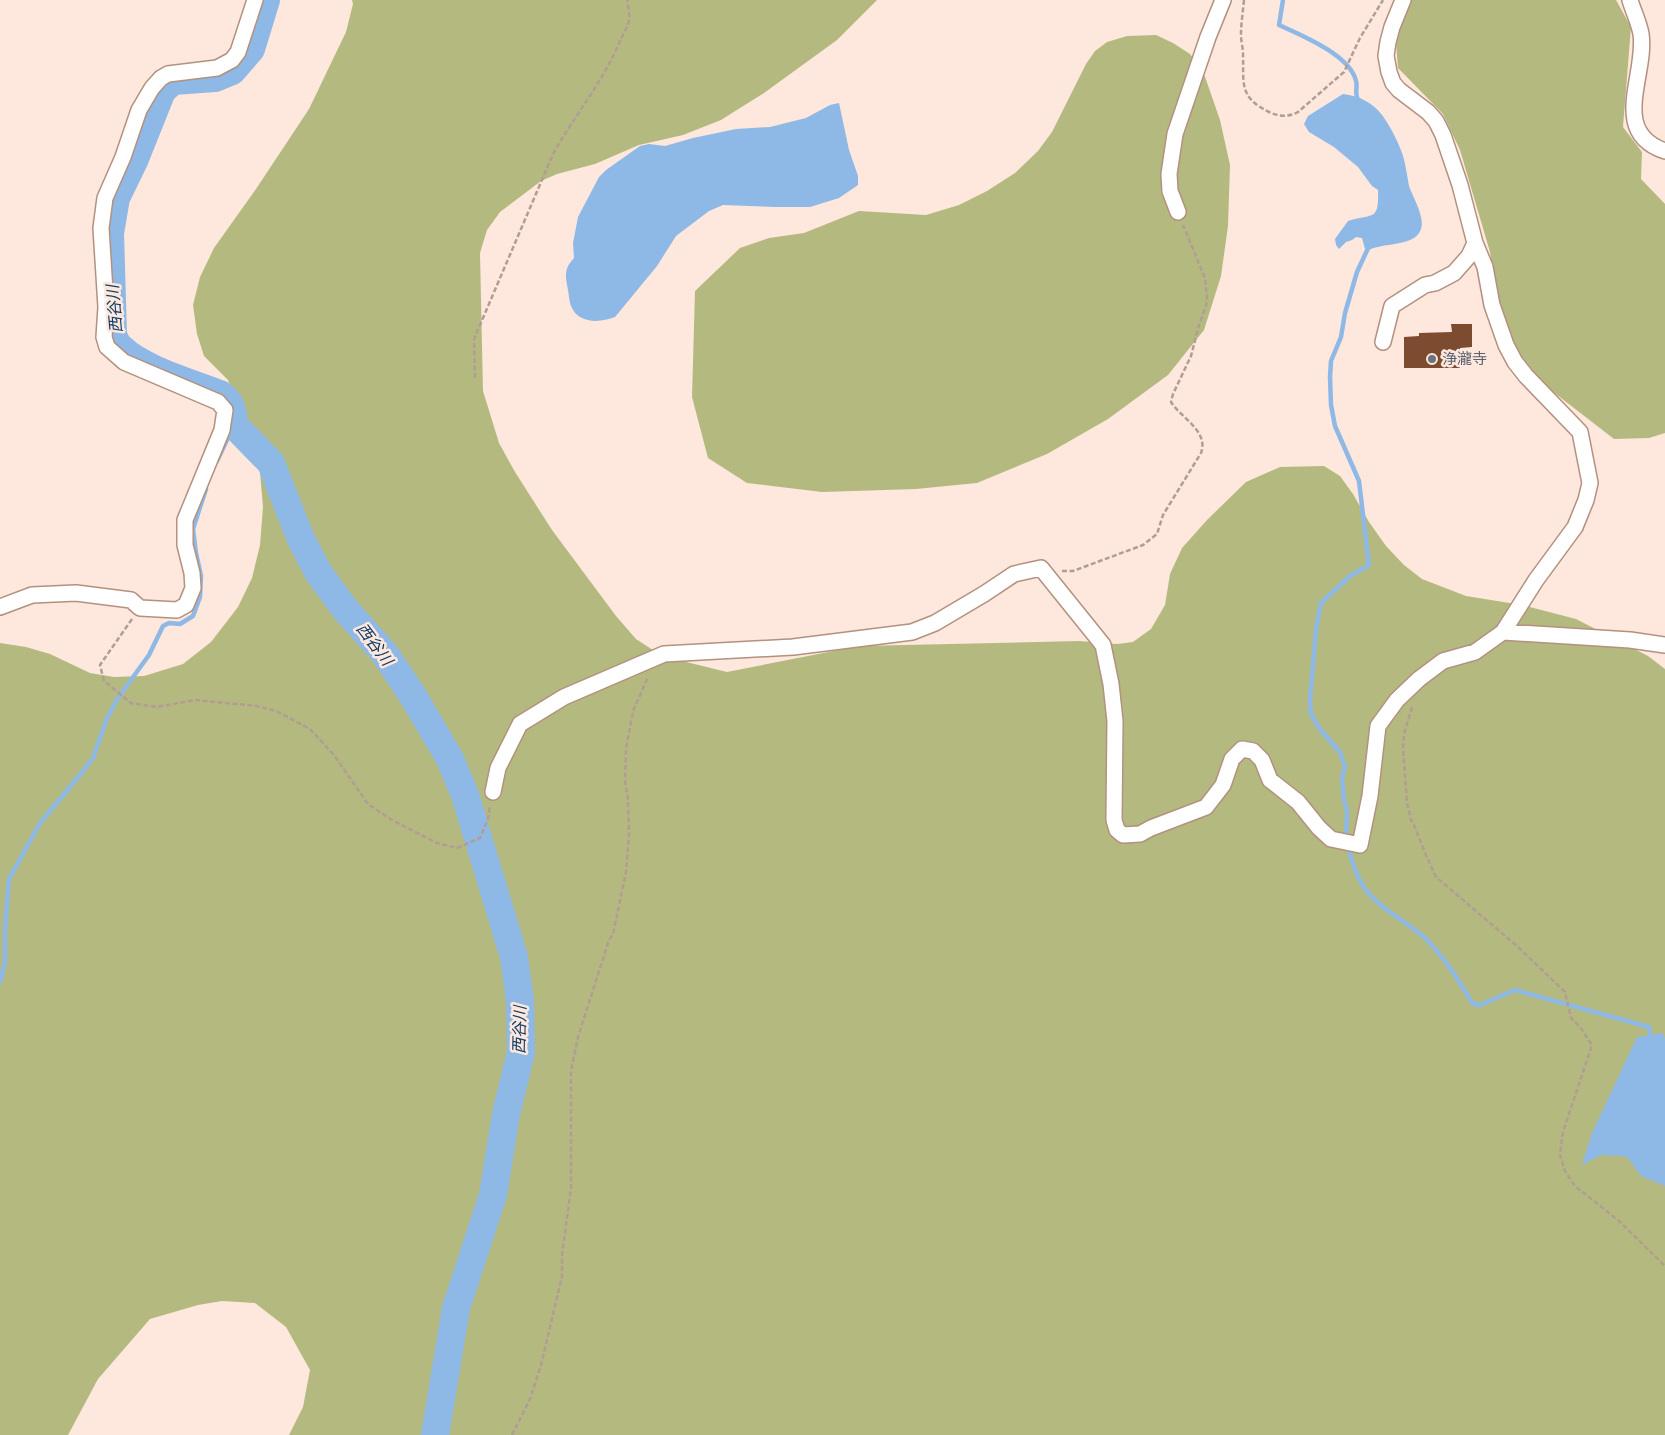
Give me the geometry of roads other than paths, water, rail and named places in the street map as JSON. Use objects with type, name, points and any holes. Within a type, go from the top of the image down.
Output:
[{"type":"street","points":[[0,607],[32,595],[76,593],[131,600],[140,608],[177,610],[186,605],[189,599],[193,588],[192,573],[185,544],[185,520],[222,430],[225,410],[218,402],[124,362],[107,347],[104,337],[106,306],[101,228],[105,198],[124,157],[139,110],[152,88],[161,78],[168,74],[217,68],[232,60],[238,52],[255,0]]},
{"type":"street","points":[[1178,212],[1170,191],[1169,174],[1175,134],[1208,37],[1223,0]]},
{"type":"street","points":[[493,792],[498,768],[520,724],[564,697],[656,657],[664,654],[793,647],[912,632],[935,622],[984,594],[1014,574],[1041,568],[1103,645],[1116,721],[1114,820],[1117,830],[1123,834],[1140,834],[1150,828],[1206,807],[1224,785],[1232,759],[1242,749],[1253,751],[1262,760],[1270,780],[1298,802],[1319,828],[1331,839],[1360,845],[1370,796],[1378,726],[1392,707],[1419,679],[1443,661],[1475,652],[1503,632],[1536,580],[1575,527],[1586,500],[1590,483],[1580,432],[1526,376],[1515,362],[1506,345],[1492,305],[1485,267],[1475,243],[1460,185],[1443,135],[1436,121],[1428,112],[1399,90],[1388,72],[1386,56],[1388,42],[1392,26],[1403,0]]},
{"type":"street","points":[[1630,0],[1641,34],[1633,117],[1642,136],[1651,144],[1665,151]]},
{"type":"street","points":[[1383,342],[1392,306],[1425,285],[1435,283],[1454,273],[1469,256],[1475,243]]},
{"type":"street","points":[[1503,632],[1665,644]]},
{"type":"water","points":[[1343,94],[1360,98],[1378,110],[1391,129],[1402,151],[1409,186],[1422,222],[1419,233],[1410,240],[1369,250],[1365,249],[1362,238],[1356,237],[1346,242],[1339,249],[1336,245],[1335,239],[1348,221],[1369,216],[1376,212],[1378,200],[1378,190],[1372,186],[1358,167],[1334,147],[1309,132],[1304,124],[1308,116]]},
{"type":"water","points":[[839,103],[849,150],[858,176],[858,185],[839,198],[810,207],[723,205],[709,211],[676,236],[657,266],[615,317],[596,321],[584,319],[574,312],[570,302],[566,276],[568,266],[574,258],[573,243],[578,217],[599,177],[606,170],[640,146],[649,144],[665,146],[736,129],[770,127],[806,118],[830,105]]},
{"type":"water","points":[[1662,1033],[1665,1038],[1665,1186],[1641,1176],[1628,1158],[1623,1156],[1601,1155],[1582,1165],[1592,1133],[1637,1037]]},
{"type":"waterway","name":"西谷川","points":[[266,0],[251,49],[232,71],[215,78],[173,81],[162,91],[134,161],[116,198],[110,233],[113,335],[120,347],[130,356],[168,375],[220,394],[231,407],[234,425],[271,463],[300,537],[318,572],[345,609],[385,654],[413,696],[450,759],[465,795],[514,957],[520,1001],[521,1052],[506,1114],[493,1195],[456,1308],[435,1435]]},
{"type":"waterway","points":[[1283,0],[1279,25],[1324,47],[1345,63],[1356,81],[1358,100]]},
{"type":"waterway","points":[[1346,838],[1347,811],[1342,778],[1345,767],[1340,752],[1319,728],[1311,714],[1310,700],[1316,629],[1321,603],[1350,576],[1369,565],[1359,481],[1335,426],[1331,405],[1330,377],[1331,361],[1341,337],[1345,313],[1357,272],[1370,244]]},
{"type":"waterway","points":[[217,461],[234,425]]},
{"type":"waterway","points":[[0,982],[5,963],[5,929],[9,879],[40,823],[93,758],[107,718],[118,698],[149,655],[163,626],[169,623],[180,624],[193,616],[200,597],[201,576],[193,529],[206,489]]},
{"type":"waterway","points":[[1348,846],[1356,873],[1367,892],[1433,946],[1473,1004],[1480,1005],[1515,990],[1649,1027],[1651,1041]]},
{"type":"place","name":"浄瀧寺","points":[[1432,359]]}]
